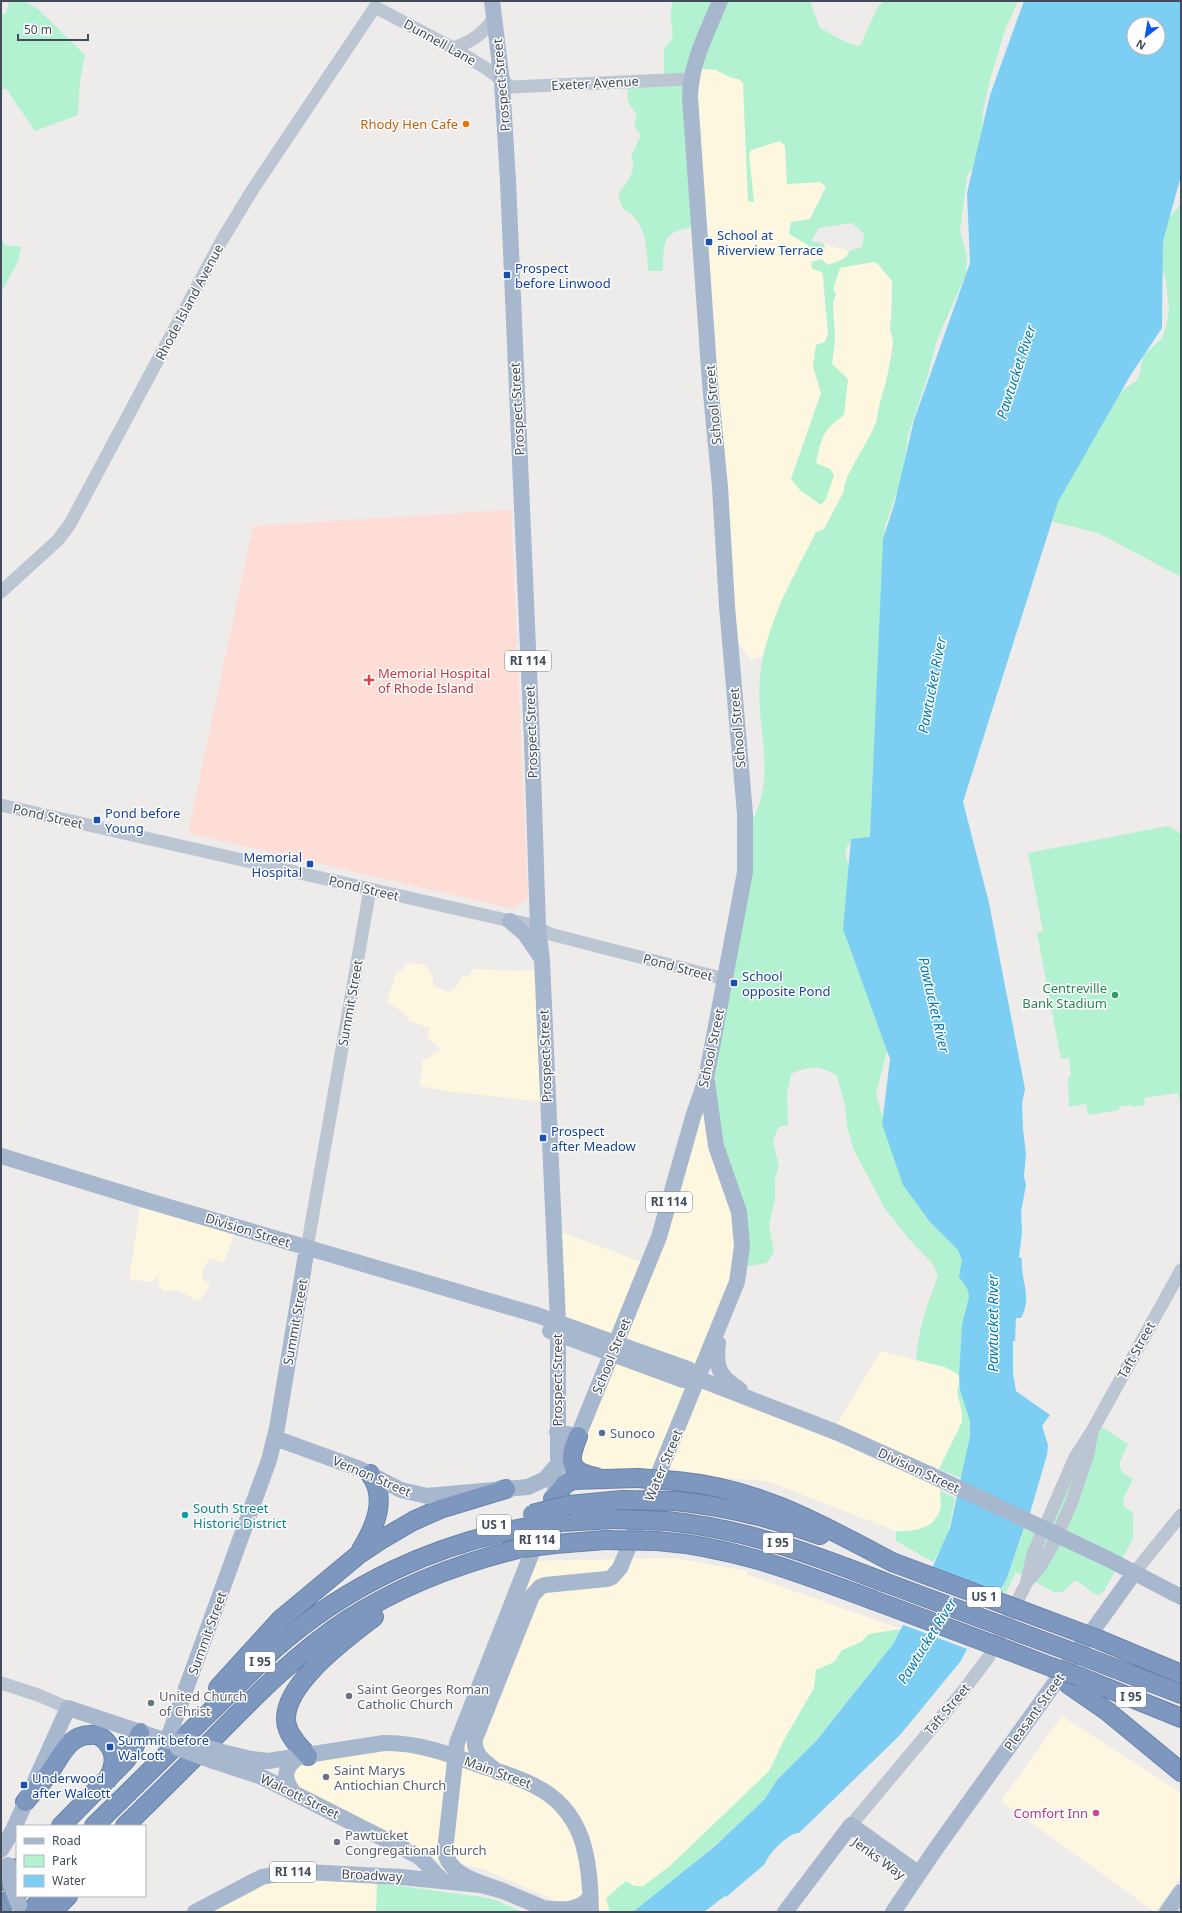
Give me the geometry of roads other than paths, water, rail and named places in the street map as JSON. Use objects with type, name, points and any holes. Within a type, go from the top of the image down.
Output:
[{"type":"highway","points":[[578,1436],[571,1456],[573,1466],[581,1473],[604,1478]]},
{"type":"highway","points":[[358,1555],[373,1529],[379,1508],[376,1477]]},
{"type":"highway","points":[[561,1502],[560,1489],[568,1482],[604,1478],[677,1480],[724,1488],[770,1501],[813,1521],[892,1562]]},
{"type":"highway","points":[[200,1722],[211,1696],[265,1635],[302,1601],[358,1555],[390,1534],[427,1514],[467,1500],[506,1489]]},
{"type":"highway","name":"US 1","points":[[532,1520],[561,1502],[622,1500],[675,1501],[727,1508],[775,1520],[1100,1640],[1181,1661]]},
{"type":"highway","name":"I 95","points":[[95,1825],[273,1650],[313,1618],[386,1573],[459,1544],[532,1520],[561,1522],[614,1519],[667,1521],[721,1528],[771,1540],[1181,1694]]},
{"type":"highway","name":"I 95","points":[[126,1825],[269,1683],[307,1649],[349,1619],[413,1584],[472,1562],[522,1548],[555,1544],[606,1540],[657,1541],[708,1547],[743,1555],[790,1569],[1020,1655],[1074,1681],[1181,1718]]},
{"type":"highway","points":[[303,1756],[287,1727],[286,1712],[292,1698],[312,1671],[334,1648],[413,1584]]},
{"type":"highway","points":[[1100,1640],[1181,1674]]},
{"type":"highway","points":[[1074,1681],[1102,1707],[1181,1772]]},
{"type":"highway","points":[[62,1825],[130,1756],[140,1733]]},
{"type":"highway","points":[[25,1802],[49,1773],[69,1744],[83,1735],[98,1736],[110,1747],[114,1760],[108,1779]]},
{"type":"highway","points":[[1,1881],[12,1866]]},
{"type":"highway","points":[[1,1906],[22,1906],[44,1897]]},
{"type":"highway","points":[[52,1912],[67,1897]]},
{"type":"main road","name":"School Street","points":[[578,1436],[660,1237],[693,1117],[706,1079],[745,872],[746,844],[690,97],[690,78],[695,62],[720,1]]},
{"type":"main road","name":"Prospect Street","points":[[493,9],[502,82],[508,181],[532,734],[538,927],[542,960],[558,1328],[558,1464]]},
{"type":"main road","points":[[510,921],[525,934],[542,960]]},
{"type":"main road","name":"Water Street","points":[[498,1772],[479,1756],[476,1750],[475,1739],[532,1596],[540,1587],[545,1585],[607,1579],[620,1568],[699,1379],[737,1282],[742,1259],[742,1231],[739,1212],[716,1146],[706,1079]]},
{"type":"main road","name":"Division Street","points":[[1,1156],[496,1304],[614,1349],[683,1380],[699,1379],[838,1433],[929,1474],[1108,1559],[1181,1597]]},
{"type":"main road","name":"Summit Street","points":[[167,1737],[266,1471],[275,1438],[307,1248]]},
{"type":"main road","points":[[719,1329],[717,1364],[721,1374],[729,1382],[760,1403]]},
{"type":"main road","points":[[557,1432],[578,1436]]},
{"type":"main road","name":"Vernon Street","points":[[275,1438],[376,1477],[407,1492],[427,1496],[528,1487],[540,1483],[558,1464]]},
{"type":"main road","name":"RI 114","points":[[454,1756],[458,1740],[561,1502],[557,1482],[558,1464]]},
{"type":"main road","name":"Pleasant Street","points":[[894,1912],[1134,1573]]},
{"type":"main road","points":[[1,1850],[13,1830],[68,1708]]},
{"type":"main road","name":"Walcott Street","points":[[68,1708],[140,1733],[187,1742],[294,1792],[422,1858],[433,1873],[444,1882]]},
{"type":"main road","name":"Main Street","points":[[217,1756],[260,1761],[277,1761],[392,1743],[411,1745],[454,1756],[542,1789],[557,1800],[568,1811],[578,1826],[584,1842],[591,1905]]},
{"type":"main road","points":[[294,1792],[288,1784],[285,1774],[289,1765],[303,1756]]},
{"type":"main road","points":[[454,1756],[445,1845],[446,1857],[456,1870],[504,1891]]},
{"type":"main road","points":[[785,1912],[848,1829]]},
{"type":"main road","name":"Jenks Way","points":[[848,1829],[916,1879]]},
{"type":"main road","points":[[13,1830],[11,1885],[16,1895]]},
{"type":"main road","points":[[401,1877],[418,1873],[429,1866],[439,1855],[445,1845]]},
{"type":"main road","points":[[401,1877],[408,1871],[411,1863],[410,1854],[407,1850]]},
{"type":"main road","name":"Broadway","points":[[194,1912],[253,1881],[271,1874],[312,1872],[401,1877],[481,1886],[504,1891],[547,1910]]},
{"type":"main road","points":[[1,1889],[22,1906]]},
{"type":"main road","points":[[1167,1912],[1181,1892]]},
{"type":"main road","points":[[17,1897],[22,1906]]},
{"type":"main road","points":[[547,1910],[591,1905]]},
{"type":"street","name":"Dunnell Lane","points":[[375,7],[453,48],[487,69],[502,82]]},
{"type":"street","name":"Rhode Island Avenue","points":[[1,592],[54,544],[70,524],[222,240],[253,189],[375,7]]},
{"type":"street","points":[[453,48],[467,43],[482,33],[493,9]]},
{"type":"street","name":"Exeter Avenue","points":[[502,82],[511,88],[690,78]]},
{"type":"street","name":"Pond Street","points":[[1,805],[510,921],[519,921],[538,927],[550,934],[725,979]]},
{"type":"street","name":"Summit Street","points":[[307,1248],[370,889]]},
{"type":"street","name":"Taft Street","points":[[1027,1582],[1030,1564],[1070,1466],[1081,1446],[1092,1431],[1181,1270]]},
{"type":"street","name":"Taft Street","points":[[848,1829],[980,1669],[994,1647],[1027,1582],[1040,1567],[1052,1546],[1071,1504],[1088,1454],[1092,1431]]},
{"type":"street","name":"Pleasant Street","points":[[1134,1573],[1181,1515]]},
{"type":"street","points":[[1039,1540],[1052,1546]]},
{"type":"street","name":"Walcott Street","points":[[1,1683],[38,1695],[68,1708]]},
{"type":"water","name":"Pawtucket River","points":[[1024,1],[1181,1],[1181,176],[1163,241],[1162,328],[1130,376],[1058,502],[963,802],[989,903],[1025,1089],[1022,1103],[1026,1154],[1024,1176],[1026,1185],[1021,1212],[1022,1232],[1019,1257],[1022,1259],[1026,1303],[1021,1318],[1016,1318],[1015,1341],[1013,1341],[1013,1373],[1016,1391],[1050,1415],[1042,1426],[1048,1445],[1047,1455],[1030,1513],[1007,1578],[960,1662],[900,1735],[799,1833],[784,1840],[770,1855],[765,1864],[726,1897],[725,1896],[704,1912],[633,1912],[715,1846],[765,1799],[777,1780],[817,1740],[893,1644],[925,1584],[950,1528],[970,1436],[970,1421],[960,1390],[959,1376],[962,1325],[969,1297],[968,1290],[959,1277],[962,1260],[958,1250],[930,1222],[903,1185],[882,1124],[890,1059],[843,929],[851,839],[870,837],[883,539],[895,502],[914,420],[970,263],[967,193],[990,95]]},
{"type":"place","name":"Rhody Hen Cafe","points":[[466,124]]},
{"type":"place","name":"School at Riverview Terrace","points":[[709,242]]},
{"type":"place","name":"Prospect before Linwood","points":[[507,275]]},
{"type":"place","name":"Memorial Hospital of Rhode Island","points":[[369,680]]},
{"type":"place","name":"Pond before Young","points":[[97,820]]},
{"type":"place","name":"Memorial Hospital","points":[[310,864]]},
{"type":"place","name":"School opposite Pond","points":[[734,983]]},
{"type":"place","name":"Centreville Bank Stadium","points":[[1115,995]]},
{"type":"place","name":"Prospect after Meadow","points":[[543,1138]]},
{"type":"place","name":"Sunoco","points":[[602,1433]]},
{"type":"place","name":"South Street Historic District","points":[[185,1515]]},
{"type":"place","name":"Saint Georges Roman Catholic Church","points":[[349,1696]]},
{"type":"place","name":"United Church of Christ","points":[[151,1703]]},
{"type":"place","name":"Summit before Walcott","points":[[110,1747]]},
{"type":"place","name":"Saint Marys Antiochian Church","points":[[326,1777]]},
{"type":"place","name":"Underwood after Walcott","points":[[24,1785]]},
{"type":"place","name":"Comfort Inn","points":[[1096,1813]]},
{"type":"place","name":"Pawtucket Congregational Church","points":[[337,1842]]}]
